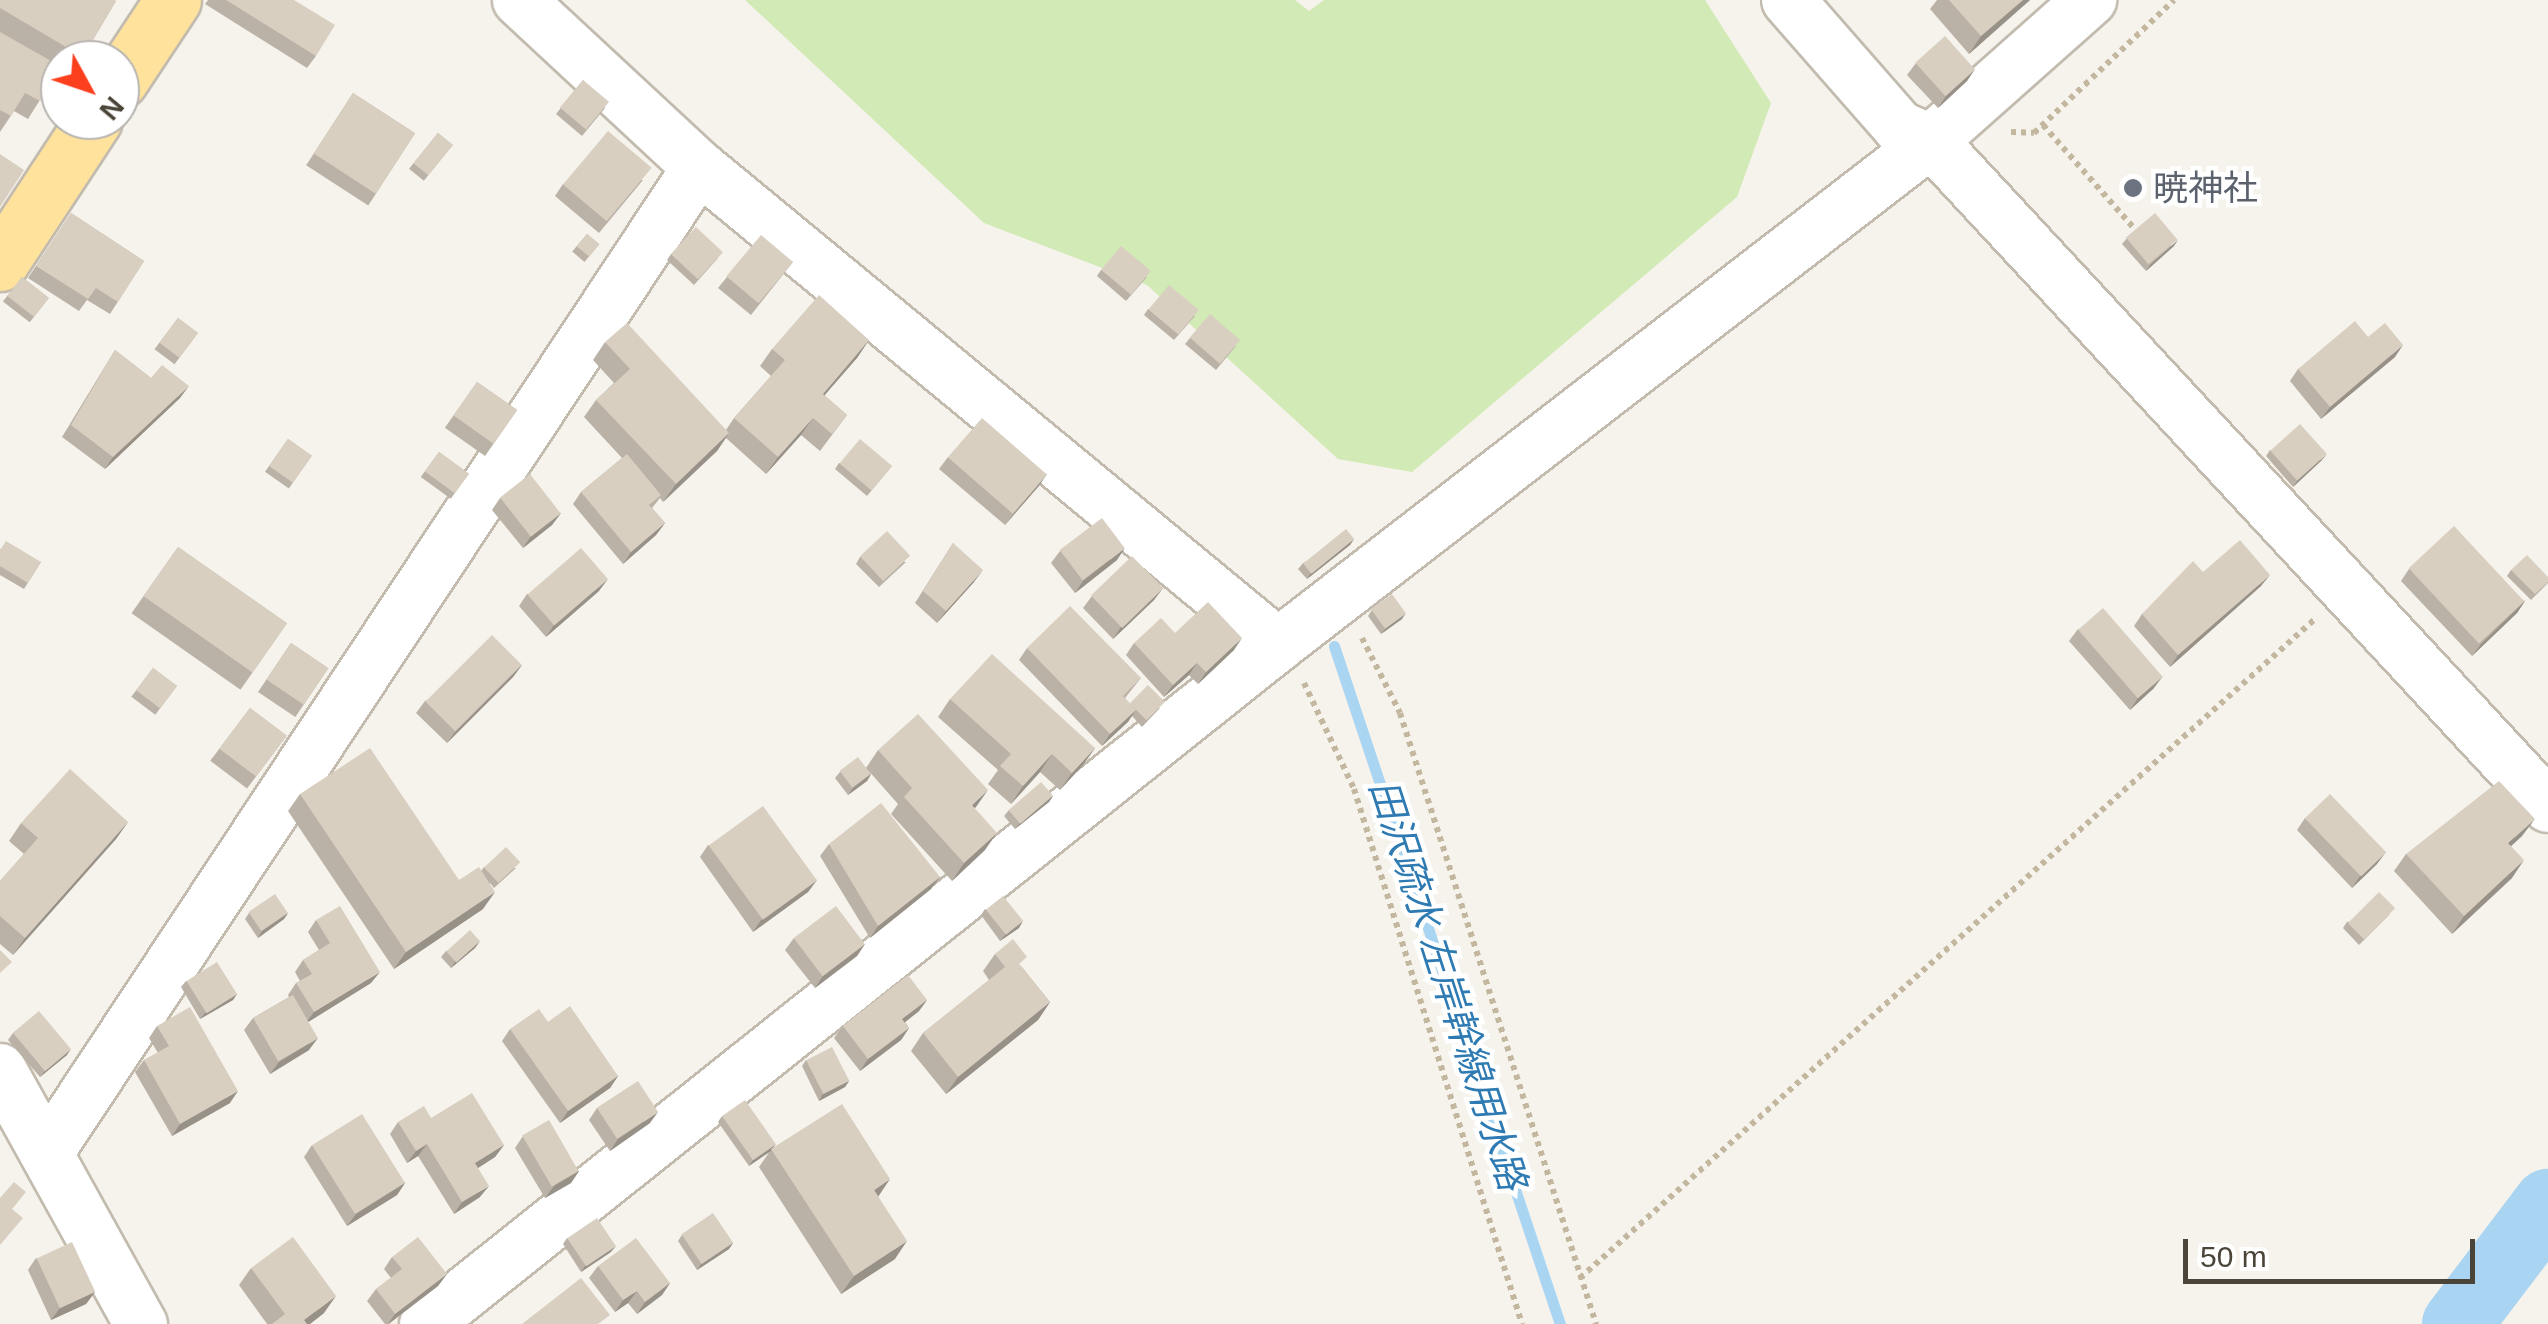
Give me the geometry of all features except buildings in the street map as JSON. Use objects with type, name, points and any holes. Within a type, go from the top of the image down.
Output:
[{"type":"main road","points":[[140,50],[173,0]]},
{"type":"main road","points":[[0,263],[81,140]]},
{"type":"street","points":[[519,0],[700,167],[1278,645]]},
{"type":"street","points":[[1788,0],[1899,126],[1932,141],[2548,806]]},
{"type":"street","points":[[426,1324],[1278,645],[1932,141],[2090,0]]},
{"type":"street","points":[[50,1148],[700,167]]},
{"type":"street","points":[[0,1070],[50,1148],[141,1324]]},
{"type":"path","points":[[1980,98],[2012,133],[2043,124],[2174,0]]},
{"type":"path","points":[[2043,124],[2133,227]]},
{"type":"path","points":[[1580,1278],[2349,589]]},
{"type":"path","points":[[1341,597],[1400,713],[1596,1324]]},
{"type":"path","points":[[1278,645],[1323,711],[1354,790],[1522,1324]]},
{"type":"green space","points":[[745,0],[1295,0],[1309,11],[1324,0],[1705,0],[1771,103],[1737,197],[1412,472],[1338,459],[1147,285],[984,223]]},
{"type":"waterway","name":"田沢疏水 左岸幹線用水路","points":[[1334,646],[1560,1324]]},
{"type":"waterway","points":[[2457,1324],[2548,1204]]},
{"type":"place","name":"暁神社","points":[[2133,188]]}]
